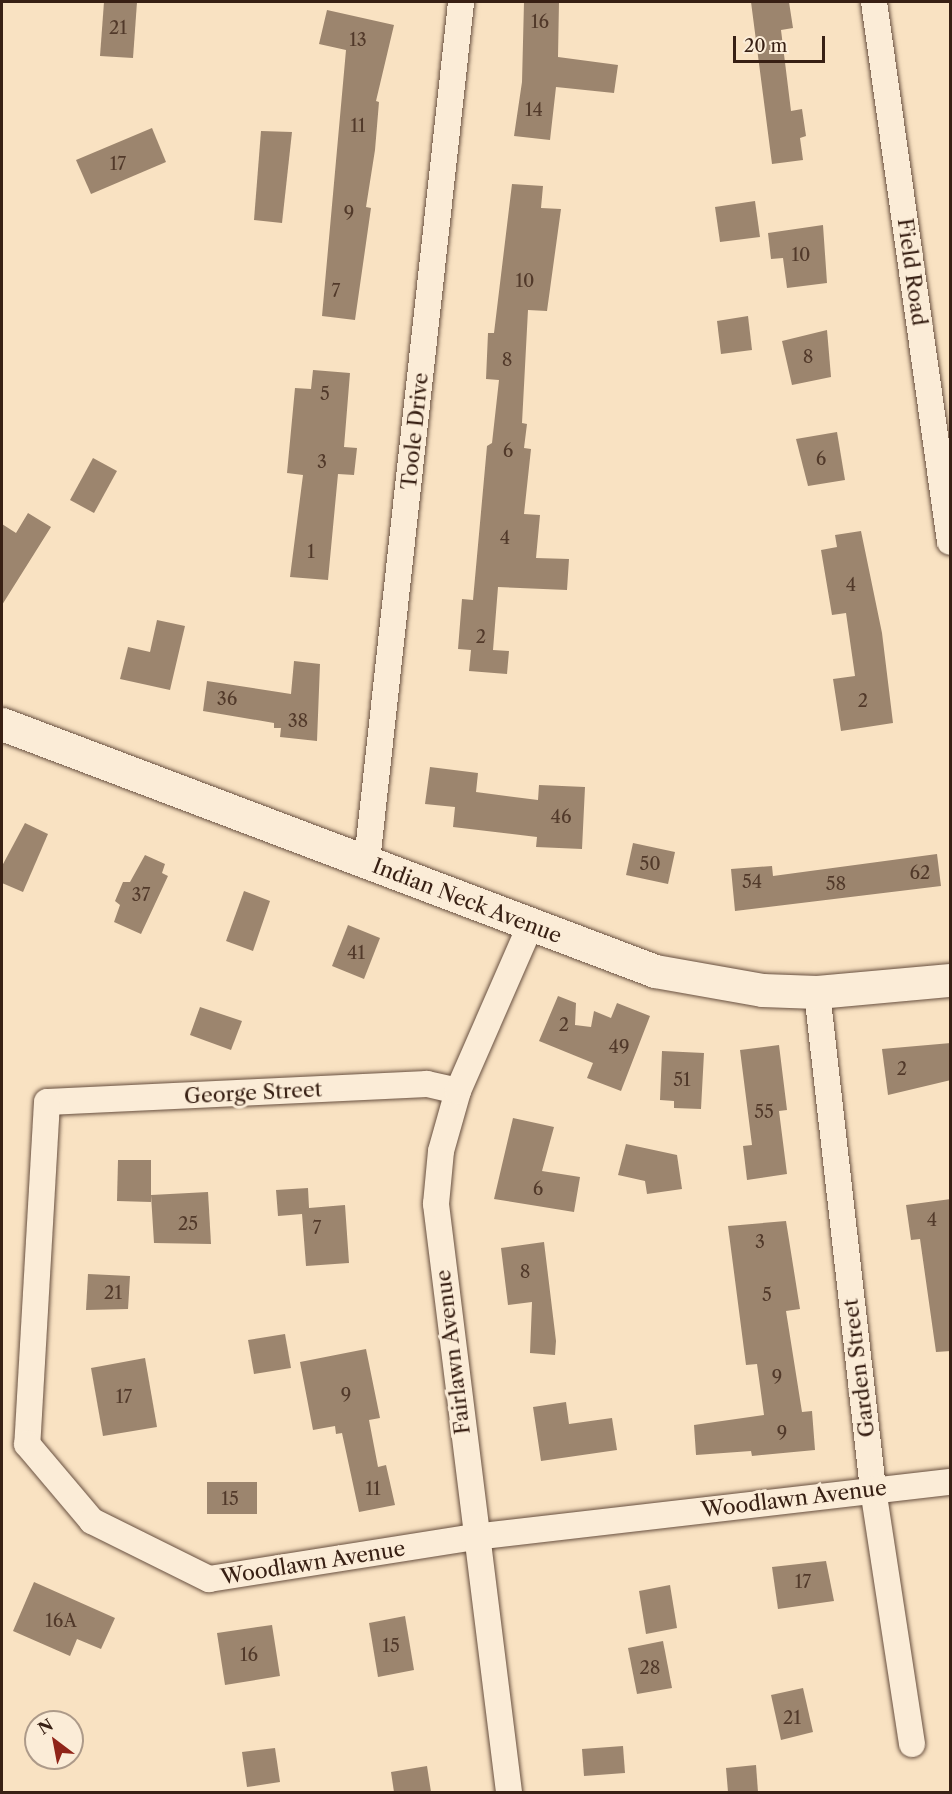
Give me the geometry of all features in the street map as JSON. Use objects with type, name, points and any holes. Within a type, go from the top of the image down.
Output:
[{"type":"street","name":"Toole Drive","points":[[366,861],[461,2]]},
{"type":"street","name":"Field Road","points":[[874,2],[947,489],[951,542]]},
{"type":"street","name":"Indian Neck Avenue","points":[[2,724],[366,861],[530,926],[655,971],[704,982],[817,992],[951,980]]},
{"type":"street","name":"Fairlawn Avenue","points":[[508,1792],[474,1537],[436,1204],[441,1151],[458,1091],[530,926]]},
{"type":"street","name":"Garden Street","points":[[817,992],[873,1489],[912,1744]]},
{"type":"street","name":"George Street","points":[[47,1102],[427,1084],[458,1091]]},
{"type":"street","name":"Woodlawn Avenue","points":[[47,1102],[27,1444],[92,1521],[209,1579],[474,1537],[873,1489],[951,1482]]},
{"type":"building","points":[[104,2],[137,2],[133,58],[100,56]]},
{"type":"building","points":[[524,2],[559,2],[558,57],[618,65],[614,93],[556,87],[550,140],[514,136],[522,82]]},
{"type":"building","points":[[751,2],[789,2],[793,28],[781,30],[791,111],[802,109],[806,136],[800,138],[803,160],[772,164]]},
{"type":"building","points":[[327,10],[394,25],[376,101],[379,102],[375,150],[366,207],[371,208],[355,320],[322,316],[346,50],[319,44]]},
{"type":"building","points":[[152,128],[166,162],[91,194],[76,160]]},
{"type":"building","points":[[261,131],[292,132],[282,223],[254,220]]},
{"type":"building","points":[[512,184],[543,186],[541,208],[561,209],[547,311],[528,310],[522,423],[527,424],[524,448],[531,449],[524,514],[540,515],[536,558],[569,559],[567,590],[498,587],[493,650],[509,651],[507,674],[469,671],[471,650],[458,649],[462,599],[473,600],[487,446],[492,443],[499,380],[486,379],[488,333],[494,333]]},
{"type":"building","points":[[755,201],[760,237],[720,242],[715,207]]},
{"type":"building","points":[[823,225],[827,283],[787,288],[783,258],[771,259],[768,233]]},
{"type":"building","points":[[748,316],[752,350],[721,354],[717,321]]},
{"type":"building","points":[[827,330],[831,377],[792,385],[782,341]]},
{"type":"building","points":[[313,370],[350,373],[344,447],[357,448],[354,475],[338,474],[328,580],[290,577],[303,475],[287,473],[295,388],[311,389]]},
{"type":"building","points":[[837,432],[845,480],[808,486],[796,439]]},
{"type":"building","points":[[93,458],[117,471],[94,513],[70,500]]},
{"type":"building","points":[[28,513],[51,527],[2,605],[2,524],[16,533]]},
{"type":"building","points":[[861,531],[882,633],[893,723],[841,731],[833,679],[855,676],[846,613],[832,615],[821,550],[837,547],[835,535]]},
{"type":"building","points":[[157,620],[185,626],[170,690],[120,679],[128,647],[150,652]]},
{"type":"building","points":[[294,661],[320,664],[317,741],[280,737],[281,728],[274,728],[274,723],[203,711],[207,681],[291,694]]},
{"type":"building","points":[[430,767],[478,773],[476,792],[538,800],[539,785],[585,787],[582,849],[536,847],[537,837],[453,827],[455,807],[425,804]]},
{"type":"building","points":[[25,823],[48,834],[23,892],[2,883],[2,866]]},
{"type":"building","points":[[633,843],[675,852],[668,884],[626,875]]},
{"type":"building","points":[[937,854],[941,886],[735,911],[731,869],[772,866],[773,876]]},
{"type":"building","points":[[145,855],[165,864],[162,873],[168,876],[141,934],[114,922],[120,905],[115,901],[123,882],[130,882]]},
{"type":"building","points":[[244,891],[270,901],[253,951],[226,941]]},
{"type":"building","points":[[348,925],[380,938],[364,979],[332,966]]},
{"type":"building","points":[[558,996],[576,1003],[575,1025],[591,1027],[594,1011],[611,1018],[617,1003],[650,1016],[621,1091],[587,1078],[593,1063],[539,1041]]},
{"type":"building","points":[[200,1007],[242,1021],[231,1050],[190,1035]]},
{"type":"building","points":[[951,1043],[951,1080],[888,1095],[882,1049]]},
{"type":"building","points":[[779,1045],[787,1110],[779,1111],[787,1174],[747,1180],[743,1146],[752,1145],[740,1050]]},
{"type":"building","points":[[662,1051],[704,1053],[701,1109],[674,1108],[674,1101],[660,1100]]},
{"type":"building","points":[[513,1118],[554,1127],[542,1171],[580,1177],[574,1212],[494,1199]]},
{"type":"building","points":[[626,1144],[677,1155],[682,1189],[647,1194],[645,1181],[618,1175]]},
{"type":"building","points":[[118,1160],[151,1160],[151,1202],[117,1201]]},
{"type":"building","points":[[308,1188],[309,1208],[345,1205],[349,1263],[306,1266],[302,1214],[278,1216],[276,1190]]},
{"type":"building","points":[[208,1192],[211,1244],[154,1243],[151,1195]]},
{"type":"building","points":[[951,1199],[951,1351],[936,1352],[920,1239],[911,1240],[906,1205]]},
{"type":"building","points":[[786,1221],[800,1309],[786,1311],[802,1412],[812,1411],[815,1450],[752,1456],[751,1451],[696,1455],[694,1425],[764,1415],[757,1364],[746,1365],[728,1226]]},
{"type":"building","points":[[544,1242],[556,1341],[555,1355],[530,1353],[532,1302],[508,1305],[501,1248]]},
{"type":"building","points":[[88,1274],[130,1276],[128,1309],[86,1310]]},
{"type":"building","points":[[285,1334],[291,1368],[254,1374],[248,1340]]},
{"type":"building","points":[[366,1349],[380,1418],[369,1420],[378,1467],[386,1465],[395,1505],[359,1512],[342,1433],[336,1434],[335,1426],[313,1430],[300,1362]]},
{"type":"building","points":[[145,1358],[157,1427],[103,1436],[91,1368]]},
{"type":"building","points":[[566,1402],[569,1424],[612,1418],[617,1450],[541,1461],[533,1407]]},
{"type":"building","points":[[207,1482],[257,1482],[257,1514],[207,1514]]},
{"type":"building","points":[[826,1561],[834,1601],[778,1609],[772,1567]]},
{"type":"building","points":[[34,1582],[115,1618],[101,1649],[77,1639],[70,1656],[13,1631]]},
{"type":"building","points":[[670,1585],[677,1628],[646,1634],[639,1591]]},
{"type":"building","points":[[405,1616],[414,1670],[378,1677],[369,1623]]},
{"type":"building","points":[[272,1625],[280,1676],[225,1685],[217,1633]]},
{"type":"building","points":[[663,1641],[672,1688],[637,1694],[628,1648]]},
{"type":"building","points":[[803,1688],[813,1732],[781,1740],[771,1695]]},
{"type":"building","points":[[623,1746],[625,1773],[584,1776],[582,1749]]},
{"type":"building","points":[[275,1748],[280,1782],[247,1787],[242,1752]]},
{"type":"building","points":[[756,1765],[758,1792],[728,1792],[726,1768]]},
{"type":"building","points":[[427,1766],[431,1792],[394,1792],[391,1772]]}]
